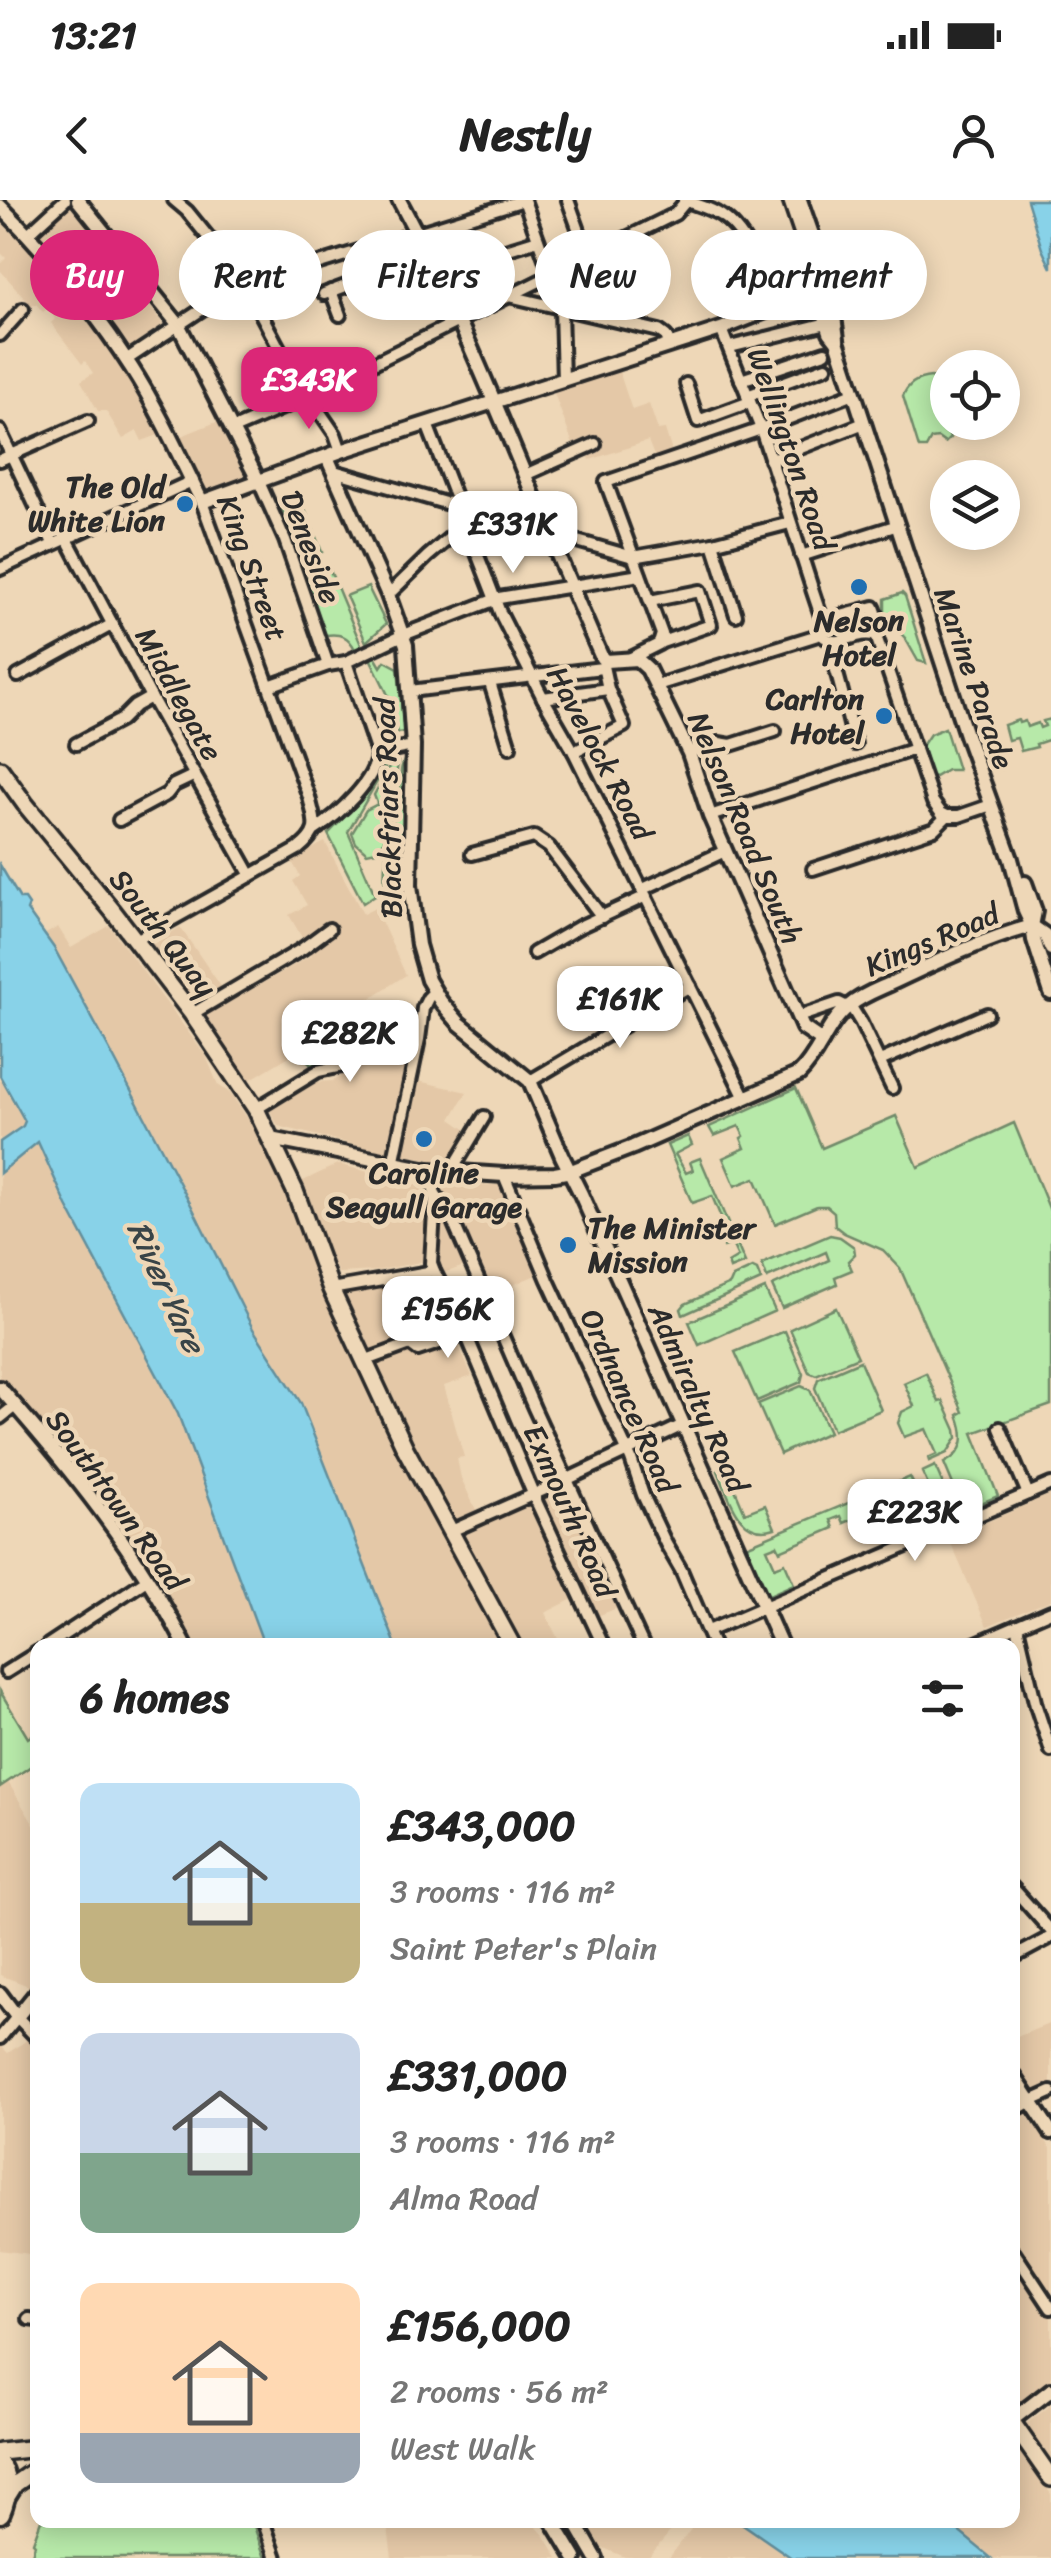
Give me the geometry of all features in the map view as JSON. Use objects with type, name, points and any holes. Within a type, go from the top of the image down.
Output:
[{"type":"highway","points":[[0,2466],[6,2486],[2,2511]]},
{"type":"main road","name":"South Quay","points":[[0,769],[192,1014],[256,1109],[364,1362],[405,1448],[508,1638]]},
{"type":"main road","points":[[1020,2433],[1051,2478]]},
{"type":"main road","points":[[0,2452],[30,2449]]},
{"type":"main road","points":[[2,2511],[15,2484],[30,2474]]},
{"type":"street","points":[[28,234],[65,200]]},
{"type":"street","name":"Deneside","points":[[78,200],[178,324],[285,540],[328,665]]},
{"type":"street","points":[[174,200],[202,230]]},
{"type":"street","points":[[399,200],[415,230]]},
{"type":"street","points":[[430,230],[524,200],[535,231]]},
{"type":"street","points":[[568,200],[579,230]]},
{"type":"street","name":"Marine Parade","points":[[790,200],[801,230]]},
{"type":"street","name":"Marine Parade","points":[[800,200],[807,230]]},
{"type":"street","points":[[641,230],[691,201],[717,213],[737,230]]},
{"type":"street","name":"King Street","points":[[0,206],[64,274],[126,360],[192,482],[269,686],[309,798],[315,826]]},
{"type":"street","points":[[340,314],[327,292],[342,287]]},
{"type":"street","points":[[0,335],[24,309]]},
{"type":"street","points":[[126,360],[184,320]]},
{"type":"street","points":[[264,320],[335,434],[334,454]]},
{"type":"street","points":[[562,320],[563,380]]},
{"type":"street","points":[[610,320],[659,331],[670,345]]},
{"type":"street","points":[[202,502],[334,454],[744,320]]},
{"type":"street","name":"Marine Parade","points":[[827,320],[1011,859],[1051,993]]},
{"type":"street","name":"Marine Parade","points":[[834,320],[836,342]]},
{"type":"street","points":[[231,430],[458,321],[602,658],[608,689],[624,726],[574,752]]},
{"type":"street","points":[[730,346],[827,323]]},
{"type":"street","name":"Wellington Road","points":[[721,329],[761,429],[812,587],[862,766]]},
{"type":"street","points":[[741,380],[825,352]]},
{"type":"street","points":[[686,384],[698,421],[826,367]]},
{"type":"street","points":[[658,644],[662,634],[606,485],[609,480],[761,429],[854,392]]},
{"type":"street","points":[[0,460],[88,421]]},
{"type":"street","points":[[770,460],[864,423]]},
{"type":"street","name":"Havelock Road","points":[[426,424],[494,600],[746,1098]]},
{"type":"street","points":[[0,431],[53,544]]},
{"type":"street","points":[[525,475],[595,444]]},
{"type":"street","name":"Blackfriars Road","points":[[334,454],[334,472],[406,645],[413,746],[410,886],[418,945],[434,992]]},
{"type":"street","points":[[334,472],[633,557],[712,543],[790,523]]},
{"type":"street","points":[[0,569],[192,482]]},
{"type":"street","points":[[801,556],[898,524]]},
{"type":"street","points":[[388,595],[464,525]]},
{"type":"street","name":"Middlegate","points":[[66,537],[250,874]]},
{"type":"street","points":[[712,543],[736,615]]},
{"type":"street","points":[[269,686],[346,662],[494,600],[640,575]]},
{"type":"street","points":[[410,690],[532,678],[604,665],[712,625],[700,591],[650,601]]},
{"type":"street","points":[[825,633],[830,620],[874,607],[879,621],[876,636],[933,802],[947,816],[991,805]]},
{"type":"street","points":[[18,676],[113,624]]},
{"type":"street","points":[[825,633],[836,642],[868,633],[876,636]]},
{"type":"street","points":[[657,686],[825,633]]},
{"type":"street","name":"Nelson Road South","points":[[630,658],[648,668],[689,753],[724,851],[798,1018],[803,1028],[822,1042]]},
{"type":"street","points":[[136,940],[310,840],[315,826],[332,818],[358,791],[375,767],[378,752],[346,662]]},
{"type":"street","points":[[490,683],[510,748]]},
{"type":"street","points":[[543,698],[608,689]]},
{"type":"street","points":[[76,744],[121,720],[151,697]]},
{"type":"street","points":[[689,753],[709,744],[731,744],[775,731]]},
{"type":"street","points":[[378,752],[413,746]]},
{"type":"street","points":[[710,816],[915,750]]},
{"type":"street","points":[[119,820],[195,775]]},
{"type":"street","points":[[813,870],[934,828],[947,816]]},
{"type":"street","points":[[472,854],[534,837],[549,847],[602,916]]},
{"type":"street","points":[[534,953],[724,851]]},
{"type":"street","points":[[1032,926],[1045,935],[1051,949]]},
{"type":"street","name":"Kings Road","points":[[798,1018],[839,1003],[848,1006],[925,968],[1032,926]]},
{"type":"street","points":[[192,1014],[302,949],[329,928]]},
{"type":"street","points":[[393,1164],[421,1020],[434,992],[459,1023],[530,1081],[690,986]]},
{"type":"street","points":[[272,1139],[429,1170],[504,1175],[571,1171],[802,1072],[829,1028],[848,1006],[892,1088]]},
{"type":"street","points":[[880,1062],[987,1014]]},
{"type":"street","points":[[256,1109],[318,1072],[342,1066],[421,1020]]},
{"type":"street","name":"Admiralty Road","points":[[530,1081],[779,1638]]},
{"type":"street","points":[[452,1172],[484,1117]]},
{"type":"street","name":"Exmouth Road","points":[[429,1170],[435,1195],[431,1263],[600,1638]]},
{"type":"street","name":"Ordnance Road","points":[[504,1175],[643,1495],[710,1638]]},
{"type":"street","points":[[435,1195],[448,1210],[640,1638]]},
{"type":"street","points":[[332,1290],[434,1271]]},
{"type":"street","points":[[364,1362],[410,1344],[418,1350],[466,1334]]},
{"type":"street","name":"Southtown Road","points":[[0,1388],[90,1495],[148,1579],[181,1638]]},
{"type":"street","points":[[0,1418],[15,1406]]},
{"type":"street","points":[[449,1532],[682,1424]]},
{"type":"street","points":[[1000,1428],[1028,1494]]},
{"type":"street","points":[[708,1631],[1051,1484]]},
{"type":"street","points":[[60,1638],[148,1579]]},
{"type":"street","points":[[988,1638],[1051,1611]]},
{"type":"street","points":[[1016,1626],[1019,1638]]},
{"type":"street","points":[[1020,1642],[1051,1751]]},
{"type":"street","points":[[6,1672],[30,1657]]},
{"type":"street","points":[[1020,1896],[1051,1934],[1020,1953]]},
{"type":"street","points":[[0,1994],[30,2031]]},
{"type":"street","points":[[0,2038],[30,2001]]},
{"type":"street","points":[[1020,2085],[1051,2132]]},
{"type":"street","points":[[1020,2107],[1051,2092]]},
{"type":"street","points":[[1020,2261],[1051,2308]]},
{"type":"street","points":[[1020,2415],[1051,2390]]},
{"type":"street","points":[[266,2528],[276,2558]]},
{"type":"street","points":[[557,2528],[575,2558]]},
{"type":"street","points":[[579,2528],[596,2558]]},
{"type":"shaded area","points":[[68,205],[90,230],[36,230]]},
{"type":"shaded area","points":[[0,212],[26,239],[30,236],[30,304],[0,270],[6,258],[0,252]]},
{"type":"shaded area","points":[[159,319],[166,328],[118,358],[161,434],[142,441],[137,431],[123,439],[106,411],[98,411],[81,381],[93,373],[51,323]]},
{"type":"shaded area","points":[[619,371],[632,410],[649,404],[658,430],[665,429],[672,452],[655,458],[648,441],[590,460],[587,451],[575,450],[554,393]]},
{"type":"shaded area","points":[[219,421],[246,480],[204,494],[176,438]]},
{"type":"shaded area","points":[[325,842],[363,914],[375,908],[406,975],[324,1028],[326,1034],[248,1081],[150,946],[180,927],[231,1001],[312,955],[289,915],[307,905],[293,881],[300,876],[291,860]]},
{"type":"shaded area","points":[[109,926],[206,1056],[218,1085],[230,1093],[255,1129],[299,1220],[371,1399],[497,1638],[393,1638],[301,1403],[253,1329],[109,1049],[44,935],[58,927],[71,948]]},
{"type":"shaded area","points":[[411,1033],[413,1041],[388,1153],[278,1126],[268,1107],[313,1082],[333,1081]]},
{"type":"shaded area","points":[[0,1076],[178,1414],[261,1638],[181,1638],[148,1579],[0,1388]]},
{"type":"shaded area","points":[[418,1081],[467,1092],[451,1119],[474,1135],[456,1165],[402,1154]]},
{"type":"shaded area","points":[[338,1164],[414,1184],[503,1185],[538,1274],[490,1295],[473,1263],[444,1273],[439,1262],[425,1261],[376,1271],[338,1273],[299,1183]]},
{"type":"shaded area","points":[[430,1280],[472,1376],[444,1386],[464,1457],[457,1458],[461,1478],[476,1510],[454,1522],[450,1521],[397,1418],[342,1296]]},
{"type":"shaded area","points":[[568,1488],[622,1606],[595,1617],[583,1594],[545,1613],[558,1638],[516,1638],[465,1535]]},
{"type":"shaded area","points":[[1051,1494],[1051,1600],[987,1626],[949,1539]]},
{"type":"shaded area","points":[[0,1691],[30,1742],[30,1767],[8,1782],[30,1818],[30,1986],[0,1975]]},
{"type":"shaded area","points":[[1051,2023],[1051,2086],[1031,2095],[1020,2081],[1020,2036]]},
{"type":"shaded area","points":[[30,2027],[30,2254],[0,2250],[0,2045],[8,2053],[27,2040]]},
{"type":"shaded area","points":[[1026,2114],[1051,2148],[1051,2383],[1020,2406],[1020,2118]]},
{"type":"shaded area","points":[[1051,2405],[1051,2461],[1026,2424]]},
{"type":"shaded area","points":[[1020,2448],[1051,2494],[1051,2558],[991,2558],[955,2528],[1020,2528]]},
{"type":"shaded area","points":[[388,2528],[538,2528],[558,2558],[392,2558]]},
{"type":"shaded area","points":[[589,2528],[673,2528],[648,2558],[625,2557],[599,2546]]},
{"type":"shaded area","points":[[692,2528],[749,2528],[792,2558],[669,2558]]},
{"type":"green space","points":[[930,377],[930,440],[926,448],[919,448],[903,396],[914,382]]},
{"type":"green space","points":[[295,503],[297,508],[303,505],[322,552],[301,561],[281,507]]},
{"type":"green space","points":[[329,568],[362,647],[355,650],[343,636],[325,635],[307,584],[308,577]]},
{"type":"green space","points":[[368,587],[386,624],[366,642],[346,596]]},
{"type":"green space","points":[[902,593],[926,663],[918,661],[905,638],[885,616],[885,599]]},
{"type":"green space","points":[[374,655],[381,667],[385,661],[398,668],[404,732],[397,733],[389,697],[369,656]]},
{"type":"green space","points":[[1051,719],[1051,739],[1036,744],[1037,747],[1021,751],[1017,738],[1008,740],[1004,725],[1018,720],[1025,721],[1027,727],[1038,723],[1040,728],[1045,726],[1043,721]]},
{"type":"green space","points":[[945,728],[958,770],[947,770],[935,777],[922,746],[930,734]]},
{"type":"green space","points":[[393,754],[348,832],[375,895],[363,903],[328,834],[370,788],[383,756]]},
{"type":"green space","points":[[407,756],[402,895],[386,895],[386,856],[401,769]]},
{"type":"green space","points":[[394,758],[398,762],[392,809],[377,803],[374,795]]},
{"type":"green space","points":[[376,805],[392,812],[381,850],[367,853],[352,833],[366,810]]},
{"type":"green space","points":[[360,1017],[377,1042],[340,1064],[313,1069],[305,1050]]},
{"type":"green space","points":[[796,1088],[822,1148],[896,1116],[918,1167],[1014,1123],[1051,1213],[1051,1405],[973,1433],[998,1496],[936,1522],[928,1503],[935,1500],[922,1472],[935,1466],[946,1491],[954,1487],[944,1463],[960,1449],[963,1437],[958,1415],[963,1412],[900,1268],[883,1250],[835,1226],[834,1212],[827,1206],[817,1206],[775,1224],[755,1178],[735,1186],[723,1158],[745,1148],[739,1126],[714,1136],[709,1127]]},
{"type":"green space","points":[[688,1136],[692,1145],[675,1154],[686,1173],[693,1170],[690,1162],[700,1158],[745,1263],[730,1269],[728,1263],[738,1257],[732,1244],[724,1247],[722,1242],[729,1238],[724,1226],[716,1228],[715,1224],[722,1220],[712,1196],[692,1203],[667,1145]]},
{"type":"green space","points":[[830,1235],[854,1247],[855,1254],[848,1261],[852,1270],[835,1277],[837,1284],[782,1308],[772,1286],[829,1260],[826,1252],[767,1278],[762,1264]]},
{"type":"green space","points":[[753,1268],[761,1280],[683,1315],[681,1309],[685,1304],[730,1284],[733,1277]]},
{"type":"green space","points":[[765,1289],[775,1311],[699,1345],[689,1322]]},
{"type":"green space","points":[[836,1308],[858,1357],[816,1375],[809,1372],[790,1329]]},
{"type":"green space","points":[[785,1331],[803,1374],[801,1382],[757,1401],[735,1352]]},
{"type":"green space","points":[[860,1361],[881,1410],[833,1430],[815,1388],[818,1379]]},
{"type":"green space","points":[[926,1373],[939,1402],[943,1401],[957,1438],[947,1453],[929,1461],[937,1454],[926,1429],[904,1437],[898,1423],[902,1412],[914,1406],[904,1383]]},
{"type":"green space","points":[[801,1386],[810,1390],[829,1432],[780,1454],[758,1404]]},
{"type":"green space","points":[[726,1468],[745,1513],[765,1505],[775,1528],[752,1528],[744,1522],[718,1471]]},
{"type":"green space","points":[[910,1477],[914,1485],[889,1496],[891,1503],[844,1523],[841,1516],[831,1520],[834,1528],[780,1551],[777,1545],[767,1549],[775,1567],[785,1563],[794,1584],[767,1596],[746,1546]]},
{"type":"green space","points":[[0,1691],[30,1737],[30,1767],[0,1787]]},
{"type":"green space","points":[[38,2528],[255,2528],[265,2558],[31,2558]]},
{"type":"water","points":[[1027,200],[1051,200],[1051,268],[1042,249]]},
{"type":"water","name":"River Yare","points":[[0,865],[54,948],[253,1329],[301,1403],[393,1638],[261,1638],[178,1414],[67,1206],[38,1142],[0,1173],[0,1142],[25,1121],[0,1076]]},
{"type":"water","points":[[749,2528],[955,2528],[991,2558],[792,2558]]},
{"type":"place","name":"The Old White Lion","points":[[185,504]]},
{"type":"place","name":"Nelson Hotel","points":[[859,587]]},
{"type":"place","name":"Carlton Hotel","points":[[884,716]]},
{"type":"place","name":"Caroline Seagull Garage","points":[[424,1139]]},
{"type":"place","name":"The Minister Mission","points":[[568,1245]]}]
